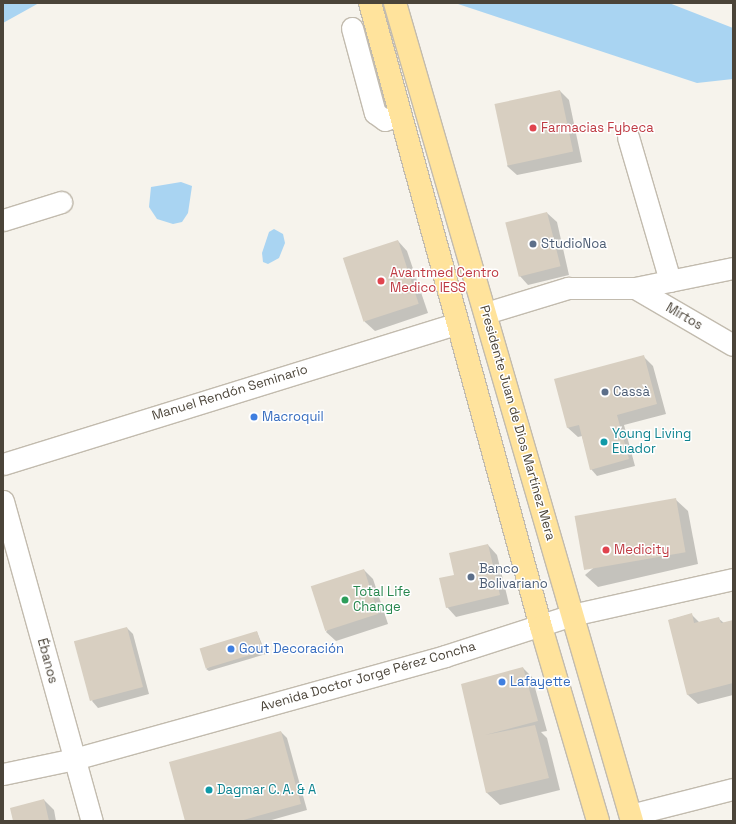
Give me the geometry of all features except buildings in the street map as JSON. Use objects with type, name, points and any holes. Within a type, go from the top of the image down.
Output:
[{"type":"main road","points":[[370,3],[379,44],[458,323],[541,627],[598,821]]},
{"type":"main road","name":"Presidente Juan de Dios Martínez Mera","points":[[395,3],[403,39],[486,313],[631,818]]},
{"type":"street","points":[[352,28],[375,113],[385,120],[399,115]]},
{"type":"street","points":[[628,137],[670,281]]},
{"type":"street","points":[[3,220],[62,202]]},
{"type":"street","points":[[486,313],[568,288],[635,288],[733,268]]},
{"type":"street","name":"Mirtos","points":[[635,288],[733,345]]},
{"type":"street","name":"Manuel Rendón Seminario","points":[[3,464],[458,323]]},
{"type":"street","name":"Ébanos","points":[[3,500],[92,821]]},
{"type":"street","name":"Avenida Doctor Jorge Pérez Concha","points":[[3,774],[74,759],[541,627],[572,615],[733,579]]},
{"type":"street","points":[[631,818],[733,789]]},
{"type":"water","points":[[3,3],[39,3],[3,23]]},
{"type":"water","points":[[455,3],[669,3],[733,28],[733,79],[697,83]]},
{"type":"water","points":[[181,182],[192,186],[188,213],[182,222],[173,224],[157,219],[149,207],[151,187]]},
{"type":"water","points":[[274,229],[283,234],[285,243],[279,258],[268,264],[263,262],[262,253],[269,232]]},
{"type":"place","name":"Farmacias Fybeca","points":[[533,128]]},
{"type":"place","name":"StudioNoa","points":[[533,244]]},
{"type":"place","name":"Avantmed Centro Medico IESS","points":[[381,281]]},
{"type":"place","name":"Cassà","points":[[605,392]]},
{"type":"place","name":"Macroquil","points":[[254,417]]},
{"type":"place","name":"Young Living Euador","points":[[604,442]]},
{"type":"place","name":"Medicity","points":[[606,550]]},
{"type":"place","name":"Banco Bolivariano","points":[[471,577]]},
{"type":"place","name":"Total Life Change","points":[[345,600]]},
{"type":"place","name":"Gout Decoración","points":[[231,649]]},
{"type":"place","name":"Lafayette","points":[[502,682]]},
{"type":"place","name":"Dagmar C. A. & A","points":[[209,790]]}]
